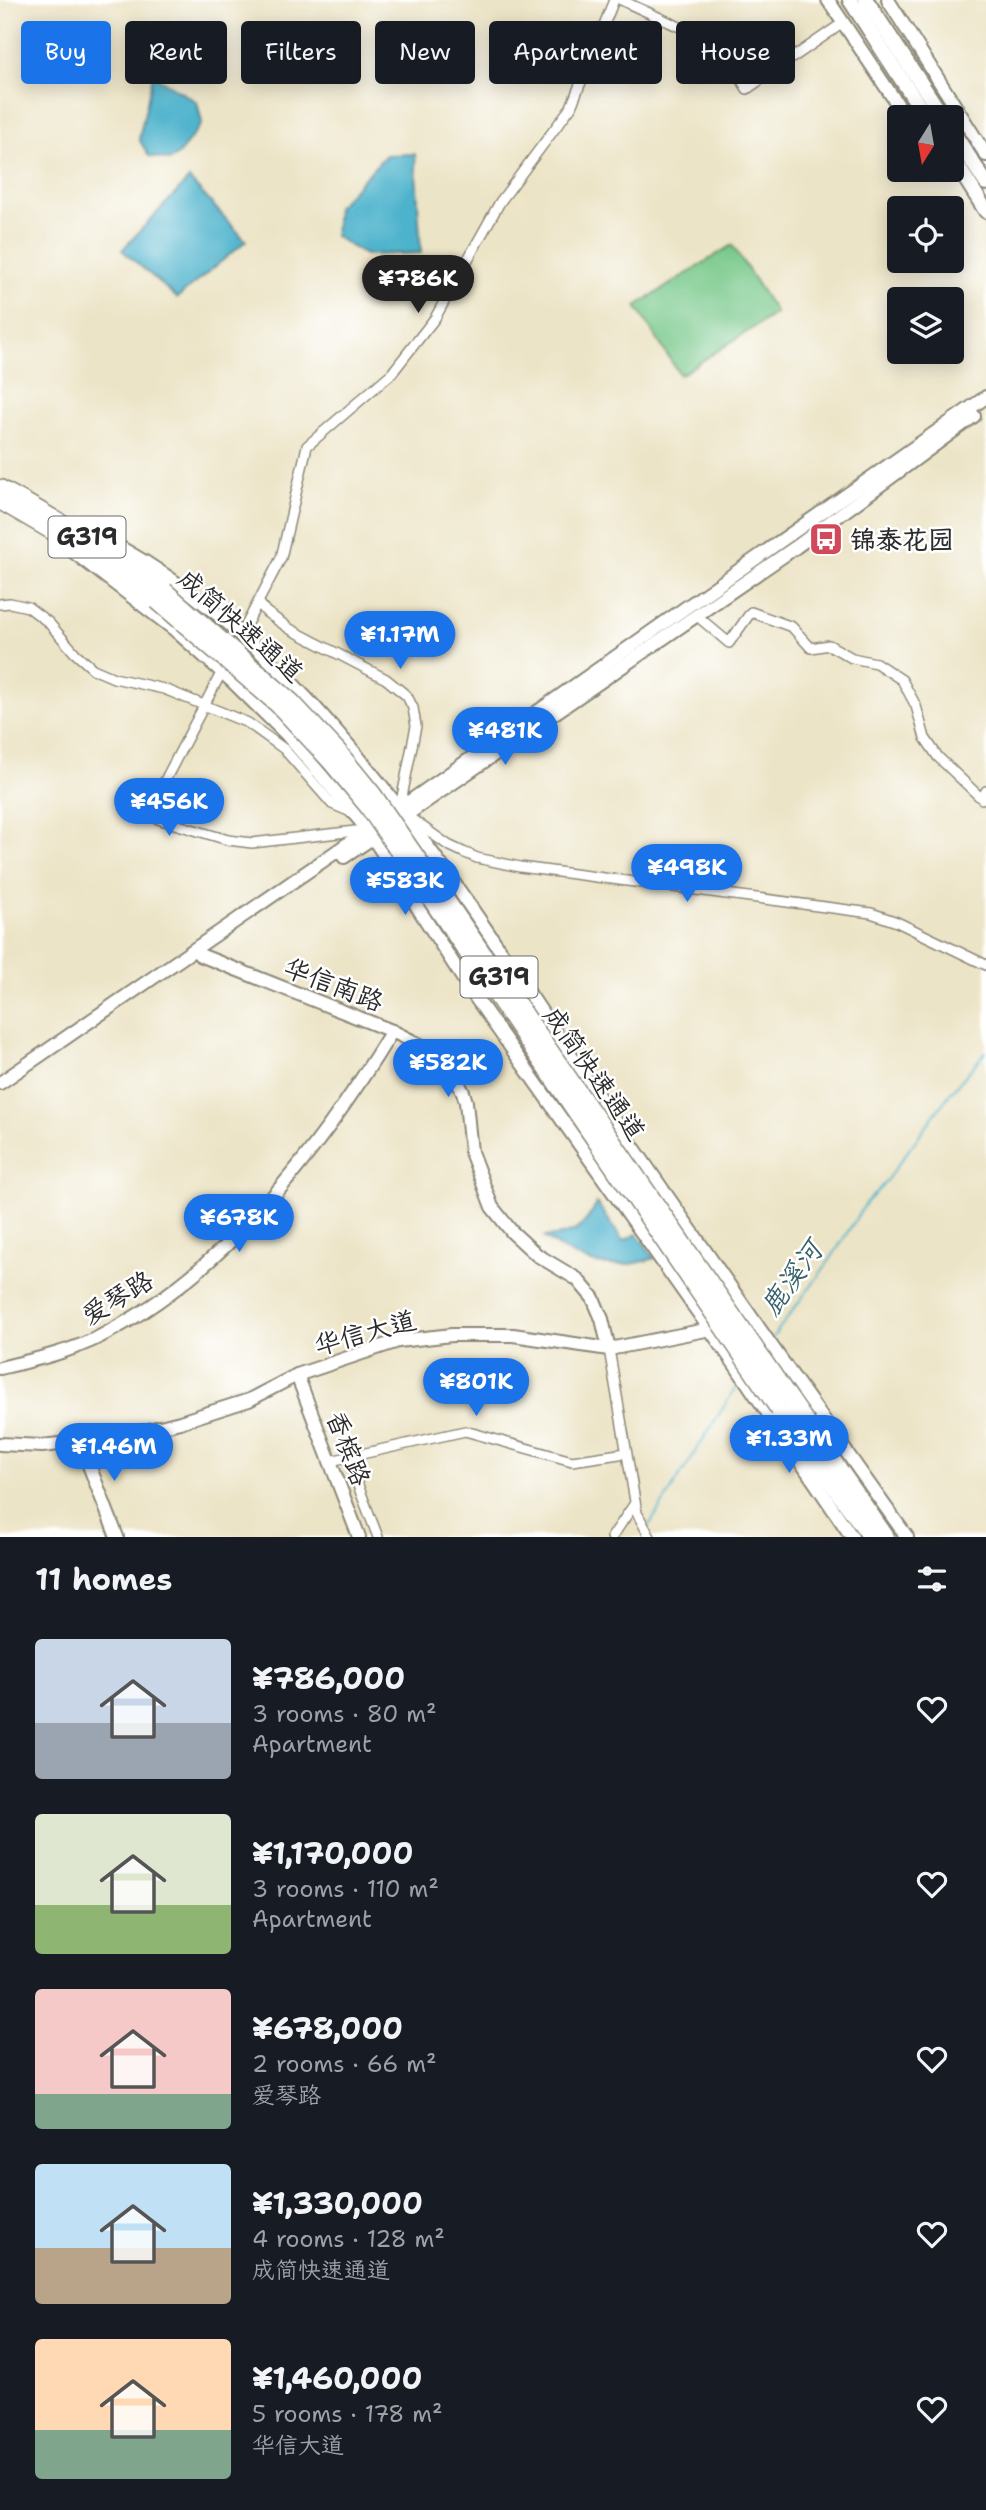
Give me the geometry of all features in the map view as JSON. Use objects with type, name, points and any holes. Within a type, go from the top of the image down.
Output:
[{"type":"highway","name":"成简快速通道","points":[[1,493],[47,513],[100,546],[161,596],[278,705],[330,761],[368,807],[785,1405],[871,1537]]},
{"type":"highway","name":"成简快速通道","points":[[1,493],[22,514],[161,596]]},
{"type":"highway","name":"成简快速通道","points":[[785,1405],[886,1537]]},
{"type":"main road","points":[[850,0],[918,105]]},
{"type":"main road","points":[[866,0],[935,105]]},
{"type":"main road","points":[[964,149],[986,183]]},
{"type":"main road","points":[[964,176],[986,211]]},
{"type":"street","points":[[244,629],[281,558],[306,446],[392,373],[435,317],[500,202],[571,107],[614,0]]},
{"type":"street","points":[[621,0],[721,46],[747,89],[837,27]]},
{"type":"street","points":[[828,0],[898,105]]},
{"type":"street","points":[[888,0],[986,155]]},
{"type":"street","points":[[403,811],[986,397]]},
{"type":"street","points":[[0,1092],[403,811],[796,547],[986,407]]},
{"type":"street","points":[[47,513],[106,539],[167,576],[232,627],[299,689],[403,811],[779,1359],[906,1537]]},
{"type":"street","points":[[22,514],[175,630],[223,673],[286,735],[371,833],[471,991],[736,1366],[852,1537]]},
{"type":"street","points":[[259,603],[266,612],[290,629],[386,679],[407,696],[413,708],[415,726],[403,811]]},
{"type":"street","points":[[0,604],[28,607],[48,622],[93,669],[114,678],[164,689],[206,704],[264,733],[284,749],[332,804],[354,813]]},
{"type":"street","points":[[696,615],[729,643],[751,612],[792,627],[811,648],[828,645],[852,658],[876,663],[902,680],[916,706],[925,738],[938,757],[982,799],[986,791]]},
{"type":"street","points":[[219,677],[149,811],[151,814],[158,819],[242,843],[371,833]]},
{"type":"street","points":[[403,811],[448,845],[477,858],[520,867],[871,913],[897,922],[986,965]]},
{"type":"street","points":[[0,1083],[198,953]]},
{"type":"street","name":"华信南路","points":[[198,953],[392,1031],[426,1048],[451,1069],[466,1102],[471,1152],[492,1207],[512,1232],[537,1255],[577,1279],[593,1298],[602,1319],[609,1349]]},
{"type":"street","name":"爱琴路","points":[[0,1368],[43,1359],[100,1337],[153,1306],[191,1276],[264,1205],[301,1163],[392,1031]]},
{"type":"street","name":"华信大道","points":[[0,1444],[42,1446],[120,1437],[180,1422],[249,1400],[297,1375],[398,1341],[452,1335],[513,1335],[609,1349],[710,1331],[749,1315]]},
{"type":"street","points":[[609,1349],[636,1508],[650,1537]]},
{"type":"street","name":"香槟路","points":[[297,1375],[359,1537]]},
{"type":"street","points":[[330,1461],[465,1431],[572,1461],[626,1453]]},
{"type":"street","points":[[79,1442],[117,1537]]},
{"type":"street","points":[[347,1457],[378,1537]]},
{"type":"street","points":[[612,1537],[636,1508]]},
{"type":"green space","points":[[732,245],[776,313],[680,375],[636,306]]},
{"type":"water","points":[[151,84],[168,84],[197,102],[202,123],[178,155],[170,160],[149,156],[139,139]]},
{"type":"water","points":[[415,154],[421,253],[365,255],[335,236],[337,207],[386,155]]},
{"type":"water","points":[[189,179],[246,241],[177,298],[122,250]]},
{"type":"water","points":[[597,1203],[623,1241],[637,1234],[655,1258],[624,1265],[596,1263],[571,1254],[544,1237],[570,1233],[582,1225]]},
{"type":"waterway","name":"鹿溪河","points":[[773,1337],[830,1260],[866,1203],[883,1185],[951,1092],[986,1052]]},
{"type":"waterway","name":"鹿溪河","points":[[648,1527],[740,1381]]},
{"type":"place","name":"锦泰花园","points":[[826,539]]}]
